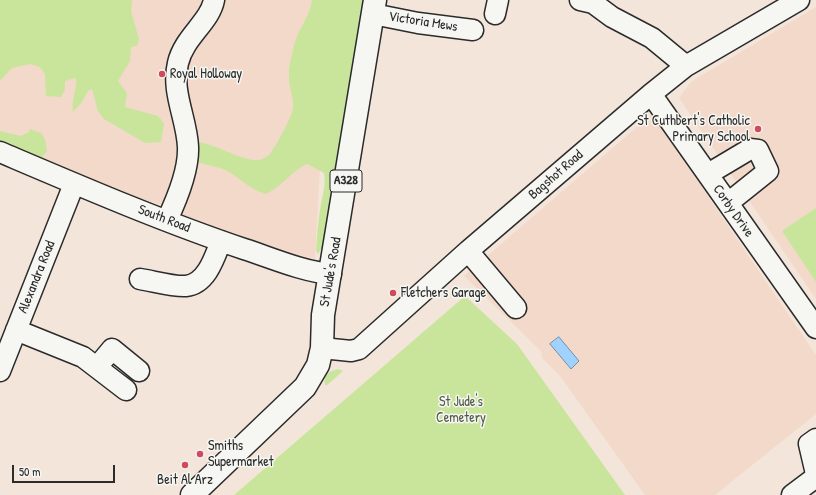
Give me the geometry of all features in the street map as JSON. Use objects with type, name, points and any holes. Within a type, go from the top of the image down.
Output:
[{"type":"main road","name":"St Jude's Road","points":[[192,495],[298,396],[318,365],[322,348],[323,314],[331,274],[374,7]]},
{"type":"street","points":[[167,220],[181,184],[188,148],[176,84],[178,63],[186,43],[208,15],[214,0]]},
{"type":"street","name":"Bagshot Road","points":[[322,348],[351,351],[359,349],[468,251],[651,94],[686,66],[799,0]]},
{"type":"street","points":[[589,1],[612,17],[652,38],[686,66]]},
{"type":"street","name":"Victoria Mews","points":[[374,7],[418,23],[473,30]]},
{"type":"street","name":"Corby Drive","points":[[651,94],[816,328]]},
{"type":"street","points":[[708,174],[750,148],[758,150],[768,172],[728,203]]},
{"type":"street","name":"South Road","points":[[0,152],[74,184],[221,241],[311,271],[331,274]]},
{"type":"street","name":"Alexandra Road","points":[[0,371],[74,184]]},
{"type":"street","points":[[140,279],[187,292],[208,271],[221,241]]},
{"type":"street","points":[[468,251],[516,308]]},
{"type":"street","points":[[16,330],[83,357],[126,390]]},
{"type":"street","points":[[97,367],[112,349],[139,371]]},
{"type":"street","points":[[816,439],[809,444],[816,474]]},
{"type":"street","points":[[792,495],[816,477]]},
{"type":"shaded area","name":"Royal Holloway","points":[[0,0],[329,0],[315,259],[220,235],[164,206],[83,181],[0,147]]},
{"type":"shaded area","name":"St Cuthbert's Catholic Primary School","points":[[816,7],[816,299],[679,98],[690,83],[699,77]]},
{"type":"shaded area","points":[[652,114],[816,355],[816,414],[715,495],[645,495],[560,376],[542,358],[541,351],[464,276]]},
{"type":"green space","points":[[0,0],[132,0],[131,11],[139,39],[137,46],[131,47],[130,61],[118,81],[127,93],[125,107],[158,116],[164,123],[161,142],[145,143],[104,119],[98,111],[92,89],[88,91],[82,102],[73,112],[76,78],[65,81],[65,90],[61,97],[46,96],[45,74],[40,67],[30,64],[12,68],[0,81]]},
{"type":"green space","points":[[312,0],[365,0],[341,156],[331,195],[325,243],[318,254],[316,251],[319,216],[325,177],[324,173],[307,164],[266,194],[251,187],[225,170],[196,161],[198,142],[205,143],[238,156],[253,160],[263,159],[272,151],[292,112],[293,104],[289,82],[290,62],[296,39],[309,12]]},
{"type":"green space","points":[[30,129],[41,133],[45,139],[47,151],[38,162],[0,147],[0,131],[21,136],[29,132]]},
{"type":"green space","points":[[816,208],[816,282],[782,231]]},
{"type":"green space","name":"St Jude's Cemetery","points":[[465,296],[517,344],[625,495],[234,495]]},
{"type":"green space","points":[[338,369],[343,371],[326,386],[325,377],[327,374]]},
{"type":"water","points":[[559,337],[579,361],[571,369],[550,344]]},
{"type":"place","name":"Royal Holloway","points":[[162,74]]},
{"type":"place","name":"St Cuthbert's Catholic Primary School","points":[[758,129]]},
{"type":"place","name":"Fletchers Garage","points":[[393,293]]},
{"type":"place","name":"Smiths Supermarket","points":[[200,454]]},
{"type":"place","name":"Beit Al Arz","points":[[185,465]]}]
